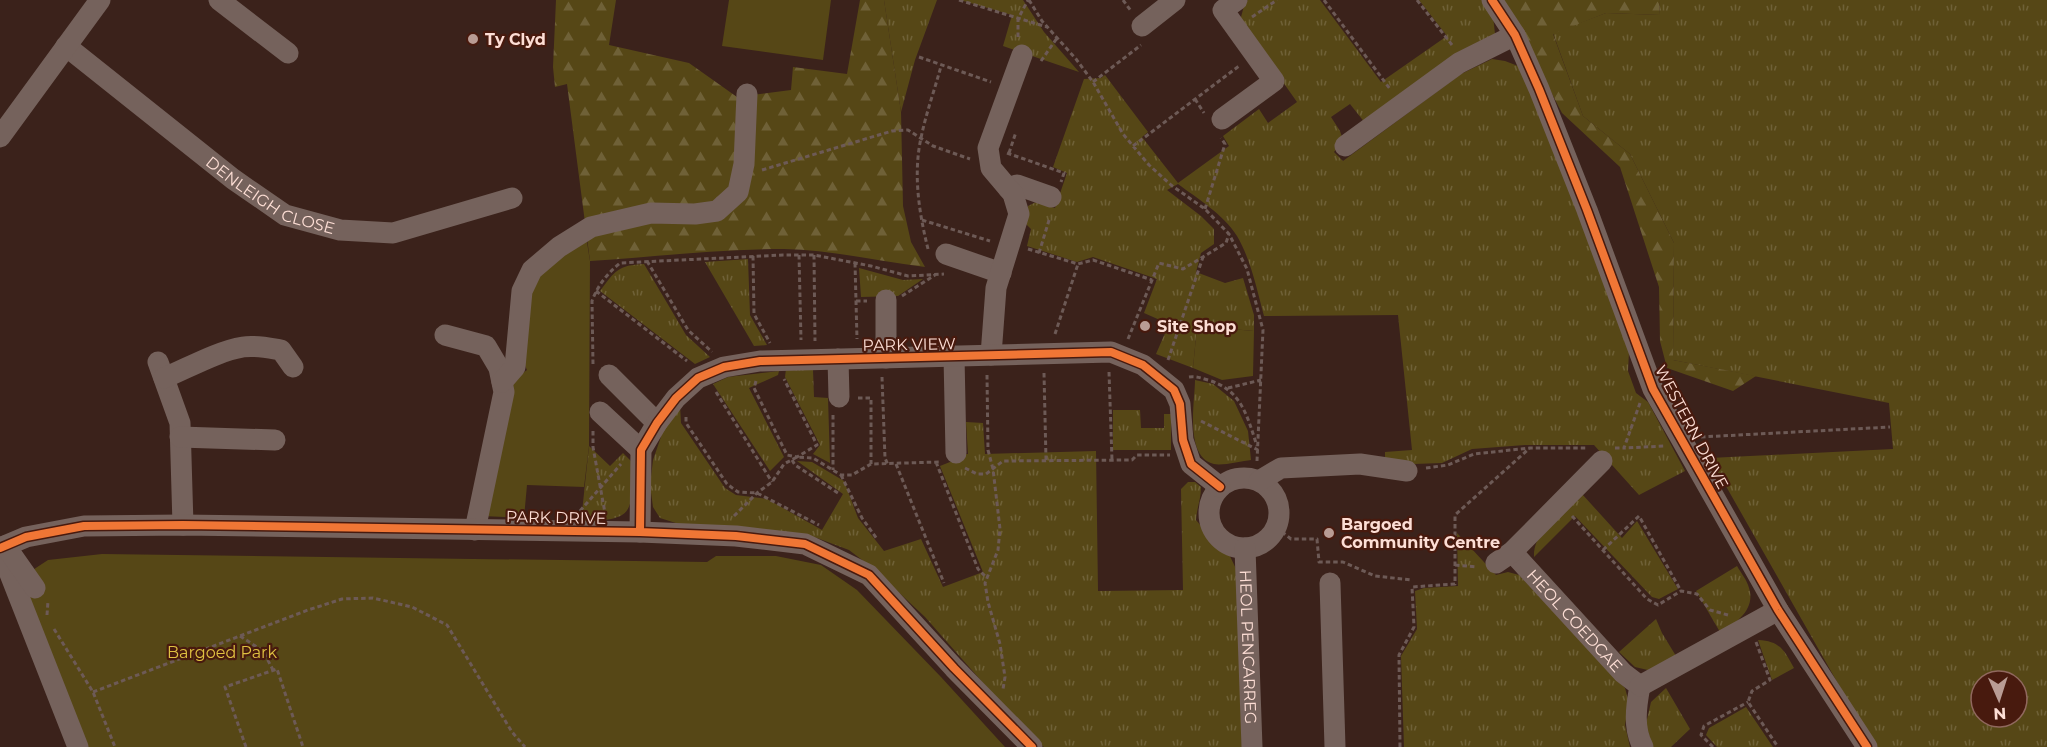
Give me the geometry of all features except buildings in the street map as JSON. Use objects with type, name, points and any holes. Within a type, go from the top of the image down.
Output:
[{"type":"street","points":[[0,137],[100,0]]},
{"type":"street","points":[[219,0],[288,53]]},
{"type":"street","points":[[1142,26],[1175,0]]},
{"type":"street","name":"WESTERN DRIVE","points":[[1492,0],[1515,35],[1539,89],[1653,388],[1778,610],[1867,747]]},
{"type":"street","points":[[1216,124],[1274,81],[1236,28],[1225,3]]},
{"type":"street","points":[[1345,146],[1464,61],[1515,35]]},
{"type":"street","name":"DENLEIGH CLOSE","points":[[66,46],[233,180],[285,215],[340,230],[393,233],[512,198]]},
{"type":"street","points":[[991,356],[996,288],[1019,214],[1013,194],[991,168],[988,148],[1010,88],[1031,58]]},
{"type":"street","points":[[502,382],[515,367],[522,291],[532,270],[559,247],[591,227],[651,213],[695,214],[717,211],[738,192],[744,164],[747,94]]},
{"type":"street","points":[[1008,188],[1017,185],[1051,197]]},
{"type":"street","points":[[947,256],[1001,273]]},
{"type":"street","points":[[886,300],[886,358]]},
{"type":"street","points":[[445,335],[486,346],[499,368],[504,392],[475,530]]},
{"type":"street","points":[[183,525],[180,423],[161,370],[243,347],[281,350],[293,367]]},
{"type":"street","name":"PARK VIEW","points":[[640,532],[641,450],[657,423],[676,398],[698,378],[724,367],[760,361],[1114,355],[1143,365],[1174,390],[1180,410],[1183,440],[1191,464],[1220,488]]},
{"type":"street","points":[[952,460],[954,357]]},
{"type":"street","points":[[839,397],[848,359]]},
{"type":"street","points":[[601,372],[657,423]]},
{"type":"street","points":[[597,418],[641,450]]},
{"type":"street","points":[[180,437],[275,440]]},
{"type":"street","name":"HEOL COEDCAE","points":[[1603,452],[1580,470],[1560,503],[1504,558],[1640,687]]},
{"type":"street","points":[[1259,481],[1281,468],[1360,464],[1407,471]]},
{"type":"street","points":[[1238,478],[1259,481],[1269,488],[1279,508],[1276,527],[1266,540],[1256,546],[1245,548],[1233,546],[1214,532],[1209,509],[1213,497],[1220,488],[1238,478]]},
{"type":"street","name":"PARK DRIVE","points":[[2,547],[27,537],[84,526],[183,525],[640,532],[717,535],[805,544],[869,575],[954,668],[1032,747]]},
{"type":"street","points":[[2,547],[42,594]]},
{"type":"street","points":[[2,547],[8,569],[78,747]]},
{"type":"street","name":"HEOL PENCARREG","points":[[1245,548],[1252,747]]},
{"type":"street","points":[[1330,583],[1335,747]]},
{"type":"street","points":[[1643,747],[1637,736],[1637,706],[1640,687],[1778,610]]},
{"type":"path","points":[[959,0],[1048,28]]},
{"type":"path","points":[[1057,38],[1031,58],[1017,32],[1018,19],[1029,0],[1048,28],[1057,38],[1093,82],[1123,134],[1149,165],[1205,209],[1229,234],[1247,269],[1263,330],[1257,461],[1281,468]]},
{"type":"path","points":[[1093,82],[1150,38],[1123,0]]},
{"type":"path","points":[[1236,28],[1277,0]]},
{"type":"path","points":[[1324,0],[1401,105]]},
{"type":"path","points":[[1417,0],[1464,61]]},
{"type":"path","points":[[1133,146],[1254,55]]},
{"type":"path","points":[[919,57],[1010,88]]},
{"type":"path","points":[[601,372],[592,301],[607,275],[620,264],[814,255],[908,276],[948,274],[947,256],[920,219],[918,176],[921,139],[941,66]]},
{"type":"path","points":[[1195,99],[1216,124],[1225,144],[1205,209]]},
{"type":"path","points":[[1009,153],[1020,123]]},
{"type":"path","points":[[742,176],[892,131],[908,130],[933,146],[977,160],[991,168]]},
{"type":"path","points":[[920,219],[1009,247],[1021,247],[1078,264],[1093,260],[1152,280]]},
{"type":"path","points":[[1112,460],[1114,355],[1159,263],[1183,269],[1226,243],[1229,234]]},
{"type":"path","points":[[799,255],[808,360]]},
{"type":"path","points":[[808,360],[814,255]]},
{"type":"path","points":[[1203,257],[1161,380],[1195,376],[1219,383],[1234,393],[1246,414],[1258,450]]},
{"type":"path","points":[[647,261],[688,330],[715,354],[724,367]]},
{"type":"path","points":[[848,359],[855,263]]},
{"type":"path","points":[[991,356],[987,371],[988,450],[993,469],[1000,529],[998,550],[985,583],[1000,644],[1005,677],[998,712]]},
{"type":"path","points":[[886,358],[882,370],[885,458],[888,465]]},
{"type":"path","points":[[1227,388],[1261,380]]},
{"type":"path","points":[[1623,448],[1641,401],[1653,388]]},
{"type":"path","points":[[684,391],[686,423],[727,484],[738,492],[757,493],[819,525]]},
{"type":"path","points":[[833,470],[833,398],[839,397],[871,398],[871,465]]},
{"type":"path","points":[[1180,410],[1258,450]]},
{"type":"path","points":[[597,418],[593,447],[609,532]]},
{"type":"path","points":[[1696,437],[1890,427]]},
{"type":"path","points":[[1407,471],[1448,465],[1474,454],[1530,448],[1603,452],[1623,448],[1670,446]]},
{"type":"path","points":[[1400,747],[1399,655],[1414,627],[1412,587],[1455,584],[1455,515],[1530,448]]},
{"type":"path","points":[[563,531],[629,454],[641,450]]},
{"type":"path","points":[[841,475],[852,475],[871,465],[952,460],[977,474],[986,474],[1003,461],[1132,460],[1137,455],[1188,454]]},
{"type":"path","points":[[717,535],[757,493],[772,482],[784,464],[797,457],[813,458],[841,475],[862,518],[877,539]]},
{"type":"path","points":[[792,460],[795,465],[838,493]]},
{"type":"path","points":[[936,462],[978,568],[987,578]]},
{"type":"path","points":[[896,464],[944,583]]},
{"type":"path","points":[[1560,503],[1647,599],[1658,605],[1681,591],[1697,594],[1710,610],[1741,618],[1750,625],[1770,680],[1752,691],[1748,702],[1704,726],[1701,735],[1713,747]]},
{"type":"path","points":[[1603,550],[1639,516],[1681,591]]},
{"type":"path","points":[[1276,527],[1291,539],[1317,539],[1319,562],[1343,562],[1375,576],[1412,580]]},
{"type":"path","points":[[42,594],[47,618]]},
{"type":"path","points":[[93,692],[342,600],[374,598],[412,607],[447,625],[512,732],[525,747]]},
{"type":"path","points":[[53,627],[93,692],[115,747]]},
{"type":"path","points":[[240,636],[263,651],[273,670]]},
{"type":"path","points":[[246,747],[225,687],[277,669],[303,747]]},
{"type":"path","points":[[1748,702],[1778,747]]},
{"type":"green space","points":[[556,0],[616,0],[609,45],[689,63],[737,97],[791,90],[793,67],[847,74],[860,0],[884,0],[901,112],[903,206],[911,242],[925,267],[784,249],[590,261],[567,84],[555,87],[553,67]]},
{"type":"green space","points":[[729,0],[831,0],[823,60],[722,46]]},
{"type":"green space","points":[[884,0],[937,0],[915,60],[901,112]]},
{"type":"green space","points":[[960,0],[1023,0],[1044,32],[1079,72],[1003,46],[1012,15]]},
{"type":"green space","points":[[1248,0],[1320,0],[1381,82],[1447,36],[1419,0],[1482,0],[1493,16],[1495,34],[1365,123],[1350,104],[1331,117],[1343,140],[1334,152],[1343,161],[1461,74],[1492,59],[1518,66],[1551,136],[1629,352],[1628,371],[1636,393],[1648,402],[1685,471],[1639,495],[1594,445],[1525,445],[1472,449],[1442,463],[1385,465],[1385,452],[1412,450],[1398,315],[1264,316],[1250,265],[1237,236],[1217,214],[1178,184],[1167,190],[1214,229],[1214,244],[1201,253],[1196,272],[1225,283],[1243,278],[1254,315],[1254,331],[1197,326],[1193,368],[1156,354],[1169,324],[1144,313],[1157,279],[1093,257],[1077,262],[1027,246],[1031,229],[1025,223],[1028,206],[1036,202],[1055,208],[1067,173],[1053,167],[1084,79],[1101,78],[1105,75],[1148,132],[1142,137],[1178,183],[1229,146],[1223,136],[1259,109],[1268,123],[1297,102],[1240,21],[1245,2]]},
{"type":"green space","points":[[1503,0],[1659,0],[1660,15],[1606,13],[1553,34],[1583,116],[1630,154],[1674,243],[1673,360],[1756,376],[1733,391],[1667,368],[1660,341],[1659,287],[1620,167],[1562,113]]},
{"type":"green space","points":[[1659,0],[2047,0],[2047,747],[1874,747],[1710,458],[1893,449],[1889,403],[1673,360],[1674,243],[1630,154],[1583,116],[1553,33],[1606,13],[1660,15]]},
{"type":"green space","points":[[586,236],[590,261],[589,446],[584,487],[527,485],[524,518],[482,516],[513,380],[527,370],[521,357],[527,300],[546,264]]},
{"type":"green space","points":[[748,259],[750,315],[767,345],[754,346],[705,262]]},
{"type":"green space","points":[[644,264],[686,335],[710,357],[695,364],[600,291],[618,270]]},
{"type":"green space","points":[[859,268],[903,280],[923,279],[898,296],[861,297]]},
{"type":"green space","points":[[1197,326],[1254,331],[1253,376],[1222,380],[1193,368]]},
{"type":"green space","points":[[786,369],[813,370],[814,397],[828,398],[830,463],[813,454],[820,445],[785,377]]},
{"type":"green space","points":[[779,371],[778,375],[749,388],[784,457],[770,471],[713,384],[728,377]]},
{"type":"green space","points":[[1195,380],[1213,384],[1234,401],[1248,431],[1251,460],[1214,464],[1198,451],[1193,428]]},
{"type":"green space","points":[[680,405],[681,423],[725,488],[736,495],[767,499],[822,530],[843,494],[797,461],[812,462],[844,481],[858,518],[884,551],[921,539],[943,587],[983,572],[940,466],[955,460],[958,455],[968,454],[966,422],[983,423],[985,454],[1096,451],[1098,591],[1183,590],[1181,489],[1188,482],[1195,482],[1201,487],[1196,520],[1217,545],[1228,552],[1237,571],[1242,747],[1044,747],[1029,735],[925,617],[874,569],[849,550],[817,538],[784,532],[679,524],[660,518],[653,507],[650,485],[653,460],[663,431]]},
{"type":"green space","points":[[1113,410],[1140,410],[1141,428],[1164,428],[1164,414],[1171,414],[1171,450],[1113,450]]},
{"type":"green space","points":[[589,446],[610,466],[623,453],[633,463],[632,493],[627,511],[612,519],[581,522]]},
{"type":"green space","points":[[1582,494],[1622,538],[1637,521],[1678,589],[1659,599],[1652,597],[1575,516],[1534,557],[1538,538],[1550,522]]},
{"type":"green space","points":[[1457,533],[1496,575],[1508,572],[1519,575],[1625,688],[1629,703],[1625,725],[1630,747],[1404,747],[1401,656],[1417,629],[1415,591],[1424,588],[1458,586]]},
{"type":"green space","name":"Bargoed Park","points":[[102,554],[707,562],[716,556],[776,556],[821,565],[857,590],[1005,747],[86,747],[19,579],[48,560]]},
{"type":"green space","points":[[1737,566],[1748,585],[1750,603],[1738,620],[1720,632],[1696,591]]},
{"type":"green space","points":[[1656,619],[1676,656],[1652,671],[1635,667],[1619,652]]},
{"type":"green space","points":[[1758,640],[1772,642],[1780,648],[1794,668],[1772,680]]},
{"type":"green space","points":[[1666,688],[1690,729],[1671,747],[1652,747],[1646,724],[1651,702]]},
{"type":"green space","points":[[1746,707],[1773,747],[1717,747],[1706,735],[1709,728]]},
{"type":"cycle path","points":[[1492,0],[1515,35],[1539,89],[1587,210],[1653,389],[1778,610],[1867,747]]},
{"type":"cycle path","points":[[640,532],[641,450],[657,423],[676,398],[698,378],[724,367],[760,361],[1111,352],[1143,365],[1174,390],[1180,404],[1183,440],[1191,464],[1220,487]]},
{"type":"cycle path","points":[[0,548],[26,537],[84,526],[183,525],[640,532],[736,536],[805,544],[869,575],[954,668],[1032,747]]},
{"type":"place","name":"Ty Clyd","points":[[473,39]]},
{"type":"place","name":"Site Shop","points":[[1145,326]]},
{"type":"place","name":"Bargoed Community Centre","points":[[1329,533]]}]
